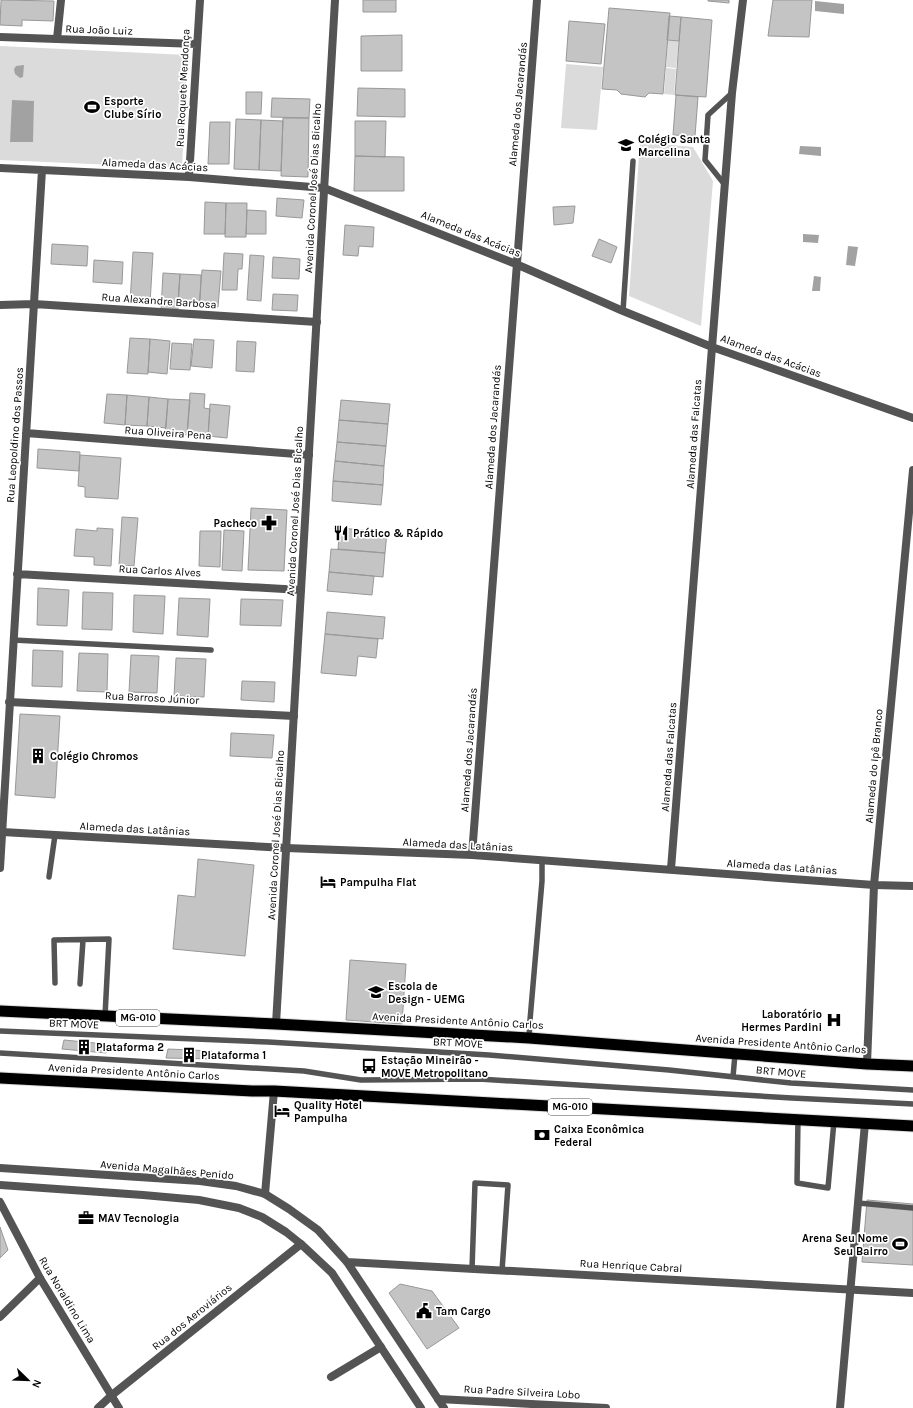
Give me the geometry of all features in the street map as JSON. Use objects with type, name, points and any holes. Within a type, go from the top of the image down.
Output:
[{"type":"highway","name":"Avenida Presidente Antônio Carlos","points":[[0,1011],[529,1038],[867,1064],[913,1066]]},
{"type":"highway","name":"Avenida Presidente Antônio Carlos","points":[[0,1078],[237,1091],[274,1091],[913,1126]]},
{"type":"street","points":[[57,39],[61,0]]},
{"type":"street","name":"Rua Roquete Mendonça","points":[[189,177],[200,0]]},
{"type":"street","name":"Avenida Coronel José Dias Bicalho","points":[[276,1024],[335,0]]},
{"type":"street","name":"Alameda dos Jacarandás","points":[[472,856],[537,0]]},
{"type":"street","name":"Alameda das Falcatas","points":[[671,869],[732,93],[742,0]]},
{"type":"street","name":"Rua João Luiz","points":[[0,37],[197,44]]},
{"type":"street","name":"Alameda das Acácias","points":[[0,168],[189,177],[324,188],[516,264],[623,311],[712,347],[913,418]]},
{"type":"street","name":"Rua Leopoldino dos Passos","points":[[0,868],[42,170]]},
{"type":"street","name":"Rua Alexandre Barbosa","points":[[0,305],[34,304],[317,322]]},
{"type":"street","name":"Rua Oliveira Pena","points":[[26,433],[309,454]]},
{"type":"street","name":"Alameda do Ipê Branco","points":[[867,1064],[874,885],[913,470]]},
{"type":"street","name":"Rua Carlos Alves","points":[[17,574],[301,590]]},
{"type":"street","name":"Rua Barroso Júnior","points":[[10,702],[294,716]]},
{"type":"street","name":"Alameda das Latânias","points":[[2,832],[286,848],[542,860],[874,885],[913,886]]},
{"type":"street","points":[[265,1194],[274,1091]]},
{"type":"street","points":[[840,1408],[865,1123]]},
{"type":"street","name":"Avenida Magalhães Penido","points":[[0,1168],[200,1182],[236,1186],[265,1194],[318,1230],[347,1262],[444,1408]]},
{"type":"street","points":[[0,1185],[199,1200],[239,1208],[262,1217],[286,1232],[332,1272],[421,1408]]},
{"type":"street","name":"Rua Noraldino Lima","points":[[0,1202],[40,1278],[119,1408]]},
{"type":"street","name":"Rua dos Aeroviários","points":[[98,1408],[112,1395],[301,1244]]},
{"type":"street","name":"Rua Henrique Cabral","points":[[347,1262],[913,1293]]},
{"type":"street","points":[[0,1316],[40,1278]]},
{"type":"street","points":[[331,1377],[381,1347]]},
{"type":"street","name":"Rua Padre Silveira Lobo","points":[[438,1399],[606,1408]]},
{"type":"lane","points":[[725,185],[705,160],[708,115],[732,93]]},
{"type":"lane","points":[[623,311],[633,161]]},
{"type":"lane","points":[[13,640],[211,650]]},
{"type":"lane","points":[[49,877],[55,835]]},
{"type":"lane","points":[[529,1038],[542,860]]},
{"type":"lane","points":[[55,983],[54,940],[109,940],[105,1016]]},
{"type":"lane","points":[[80,984],[83,940]]},
{"type":"lane","name":"BRT MOVE","points":[[0,1031],[268,1042],[481,1055],[670,1070],[791,1083],[913,1090]]},
{"type":"lane","points":[[0,1053],[304,1072],[361,1080],[480,1079],[913,1104]]},
{"type":"lane","points":[[733,1077],[735,1054]]},
{"type":"lane","points":[[798,1119],[797,1183],[828,1188],[834,1121]]},
{"type":"lane","points":[[472,1269],[475,1183],[508,1184],[502,1271]]},
{"type":"lane","points":[[858,1203],[913,1208]]},
{"type":"shaded area","points":[[815,1],[844,4],[844,14],[815,11]]},
{"type":"shaded area","points":[[668,41],[679,41],[676,68],[666,67]]},
{"type":"shaded area","name":"Esporte Clube Sírio","points":[[0,46],[187,55],[182,168],[0,160]]},
{"type":"shaded area","points":[[566,64],[603,67],[597,130],[561,128]]},
{"type":"shaded area","points":[[24,65],[23,77],[20,78],[15,74],[14,69],[16,66]]},
{"type":"shaded area","points":[[666,68],[676,69],[674,95],[664,94]]},
{"type":"shaded area","points":[[12,100],[34,101],[33,142],[10,142]]},
{"type":"shaded area","points":[[640,142],[693,147],[713,181],[701,326],[629,296]]},
{"type":"shaded area","points":[[800,146],[821,147],[821,156],[799,154]]},
{"type":"shaded area","points":[[803,234],[819,235],[818,243],[803,242]]},
{"type":"shaded area","points":[[848,246],[858,247],[855,266],[846,265]]},
{"type":"shaded area","points":[[814,276],[821,277],[820,291],[812,291]]},
{"type":"building","points":[[1,0],[54,1],[53,21],[22,20],[22,26],[0,25]]},
{"type":"building","points":[[363,0],[396,0],[396,12],[363,12]]},
{"type":"building","points":[[729,0],[729,3],[708,1]]},
{"type":"building","points":[[773,0],[812,0],[809,37],[768,36]]},
{"type":"building","points":[[609,8],[670,13],[663,94],[649,93],[645,97],[621,94],[617,90],[602,89]]},
{"type":"building","points":[[669,16],[681,17],[679,41],[667,40]]},
{"type":"building","points":[[681,17],[712,20],[706,97],[675,95]]},
{"type":"building","points":[[569,21],[605,24],[601,64],[566,61]]},
{"type":"building","points":[[402,35],[402,71],[361,71],[361,36]]},
{"type":"building","points":[[358,88],[405,89],[405,117],[357,116]]},
{"type":"building","points":[[246,92],[262,92],[261,114],[246,114]]},
{"type":"building","points":[[676,95],[698,97],[695,136],[673,135]]},
{"type":"building","points":[[272,98],[310,99],[309,118],[271,117]]},
{"type":"building","points":[[283,118],[309,118],[308,177],[281,176]]},
{"type":"building","points":[[236,119],[261,120],[259,170],[234,169]]},
{"type":"building","points":[[261,120],[283,121],[281,171],[259,170]]},
{"type":"building","points":[[355,121],[386,121],[385,157],[355,156]]},
{"type":"building","points":[[210,122],[230,122],[229,164],[208,164]]},
{"type":"building","points":[[355,156],[404,157],[404,191],[354,191]]},
{"type":"building","points":[[277,198],[304,200],[302,218],[276,216]]},
{"type":"building","points":[[205,202],[226,203],[225,234],[204,234]]},
{"type":"building","points":[[226,203],[247,203],[246,237],[225,237]]},
{"type":"building","points":[[575,206],[573,223],[554,225],[553,207]]},
{"type":"building","points":[[247,210],[266,211],[266,234],[246,234]]},
{"type":"building","points":[[345,225],[374,227],[373,247],[359,246],[358,256],[343,255]]},
{"type":"building","points":[[599,239],[617,247],[611,263],[592,256]]},
{"type":"building","points":[[52,244],[88,246],[87,266],[51,264]]},
{"type":"building","points":[[133,252],[153,253],[150,304],[130,303]]},
{"type":"building","points":[[224,253],[243,254],[242,269],[238,269],[237,290],[222,290]]},
{"type":"building","points":[[250,255],[264,256],[261,301],[247,300]]},
{"type":"building","points":[[273,257],[300,259],[299,279],[272,278]]},
{"type":"building","points":[[94,260],[123,262],[122,284],[93,282]]},
{"type":"building","points":[[202,270],[221,271],[218,307],[199,306]]},
{"type":"building","points":[[163,273],[180,274],[178,309],[161,309]]},
{"type":"building","points":[[180,274],[201,275],[200,302],[178,301]]},
{"type":"building","points":[[273,294],[298,295],[297,311],[272,310]]},
{"type":"building","points":[[130,338],[150,339],[148,374],[127,373]]},
{"type":"building","points":[[150,339],[170,341],[167,374],[148,372]]},
{"type":"building","points":[[194,339],[214,340],[212,368],[191,366]]},
{"type":"building","points":[[237,341],[256,342],[254,372],[236,371]]},
{"type":"building","points":[[172,343],[192,344],[190,370],[170,369]]},
{"type":"building","points":[[190,393],[205,394],[204,408],[210,409],[208,436],[187,435]]},
{"type":"building","points":[[107,394],[127,395],[125,425],[104,423]]},
{"type":"building","points":[[127,395],[149,397],[147,426],[125,425]]},
{"type":"building","points":[[149,397],[168,399],[166,428],[147,426]]},
{"type":"building","points":[[168,399],[190,400],[187,435],[165,433]]},
{"type":"building","points":[[341,400],[390,404],[388,424],[339,420]]},
{"type":"building","points":[[210,404],[230,406],[227,438],[208,436]]},
{"type":"building","points":[[339,420],[388,424],[386,446],[337,442]]},
{"type":"building","points":[[337,442],[386,446],[384,466],[335,461]]},
{"type":"building","points":[[38,449],[80,452],[79,471],[37,468]]},
{"type":"building","points":[[80,455],[121,458],[118,499],[85,497],[85,487],[78,486]]},
{"type":"building","points":[[335,461],[384,466],[383,485],[333,481]]},
{"type":"building","points":[[333,481],[383,485],[381,505],[332,501]]},
{"type":"building","points":[[251,508],[287,510],[284,571],[248,570]]},
{"type":"building","points":[[122,517],[138,518],[134,566],[119,565]]},
{"type":"building","points":[[97,528],[113,529],[111,566],[94,565],[94,557],[74,556],[76,529],[97,531]]},
{"type":"building","points":[[340,528],[387,532],[385,553],[338,549]]},
{"type":"building","points":[[224,530],[244,531],[242,571],[222,570]]},
{"type":"building","points":[[200,531],[221,531],[220,567],[199,566]]},
{"type":"building","points":[[331,549],[385,553],[383,577],[329,572]]},
{"type":"building","points":[[329,572],[374,576],[372,595],[327,591]]},
{"type":"building","points":[[38,588],[69,590],[67,626],[37,625]]},
{"type":"building","points":[[83,592],[113,593],[112,630],[82,629]]},
{"type":"building","points":[[134,595],[165,596],[163,634],[133,632]]},
{"type":"building","points":[[179,598],[210,599],[208,637],[177,635]]},
{"type":"building","points":[[241,599],[283,600],[281,626],[240,625]]},
{"type":"building","points":[[327,612],[385,617],[383,639],[325,634]]},
{"type":"building","points":[[325,634],[378,639],[376,658],[358,656],[356,676],[321,673]]},
{"type":"building","points":[[33,650],[63,651],[62,687],[32,686]]},
{"type":"building","points":[[79,653],[108,654],[107,692],[77,691]]},
{"type":"building","points":[[131,655],[159,656],[157,693],[129,692]]},
{"type":"building","points":[[176,658],[206,659],[204,697],[174,696]]},
{"type":"building","points":[[242,681],[275,682],[274,702],[241,700]]},
{"type":"building","name":"Colégio Chromos","points":[[20,714],[60,716],[55,798],[15,795]]},
{"type":"building","points":[[231,733],[274,735],[272,758],[230,756]]},
{"type":"building","points":[[198,859],[254,865],[245,956],[173,949],[178,895],[195,897]]},
{"type":"building","name":"Escola de Design - UEMG","points":[[350,960],[406,964],[402,1024],[346,1020]]},
{"type":"building","name":"Plataforma 2","points":[[64,1040],[105,1044],[106,1053],[62,1049]]},
{"type":"building","name":"Plataforma 1","points":[[168,1049],[212,1051],[212,1059],[166,1058]]},
{"type":"building","points":[[867,1200],[913,1204],[913,1265],[862,1262]]},
{"type":"building","points":[[0,1227],[8,1250],[0,1258]]},
{"type":"building","name":"Tam Cargo","points":[[400,1284],[432,1291],[459,1328],[427,1349],[389,1293]]},
{"type":"place","name":"Esporte Clube Sírio","points":[[92,107]]},
{"type":"place","name":"Colégio Santa Marcelina","points":[[626,145]]},
{"type":"place","name":"Pacheco","points":[[269,523]]},
{"type":"place","name":"Prático & Rápido","points":[[341,533]]},
{"type":"place","name":"Colégio Chromos","points":[[38,756]]},
{"type":"place","name":"Pampulha Flat","points":[[328,882]]},
{"type":"place","name":"Escola de Design - UEMG","points":[[376,992]]},
{"type":"place","name":"Laboratório Hermes Pardini","points":[[834,1020]]},
{"type":"place","name":"Plataforma 2","points":[[84,1047]]},
{"type":"place","name":"Plataforma 1","points":[[189,1055]]},
{"type":"place","name":"Estação Mineirão - MOVE Metropolitano","points":[[369,1066]]},
{"type":"place","name":"Quality Hotel Pampulha","points":[[282,1111]]},
{"type":"place","name":"Caixa Econômica Federal","points":[[542,1135]]},
{"type":"place","name":"MAV Tecnologia","points":[[86,1218]]},
{"type":"place","name":"Arena Seu Nome Seu Bairro","points":[[900,1244]]},
{"type":"place","name":"Tam Cargo","points":[[424,1311]]}]
